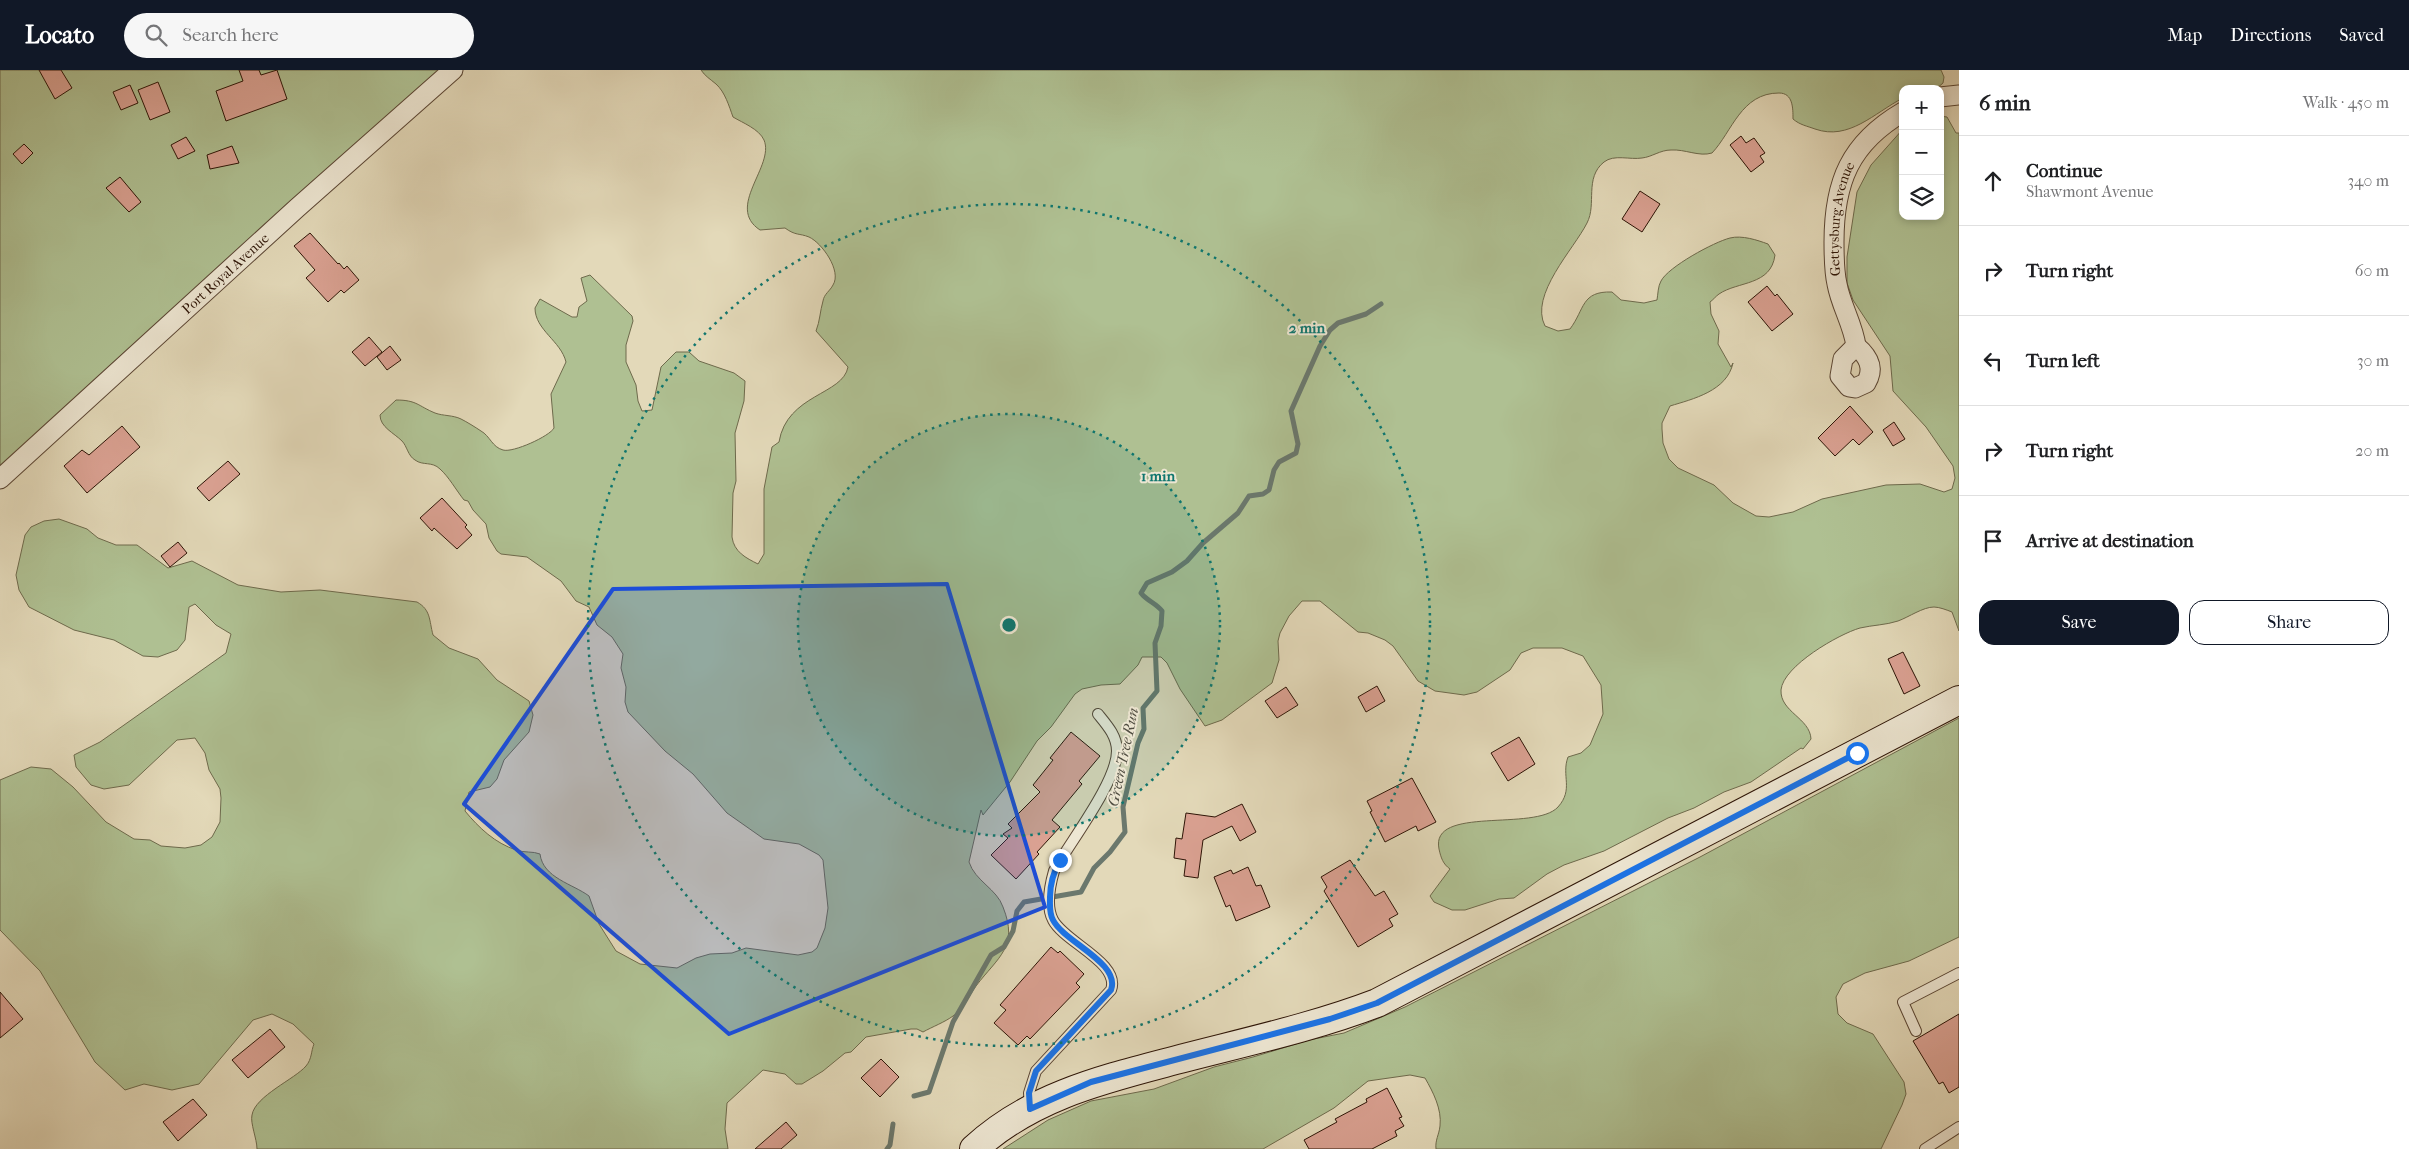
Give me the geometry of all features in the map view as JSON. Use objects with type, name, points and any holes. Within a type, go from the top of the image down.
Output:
[{"type":"main road","points":[[974,1149],[994,1132],[1030,1109],[1091,1082],[1330,1019],[1377,1003],[1959,700]]},
{"type":"street","name":"Port Royal Avenue","points":[[0,479],[297,208],[453,70]]},
{"type":"street","points":[[1944,97],[1959,95]]},
{"type":"street","name":"Gettysburg Avenue","points":[[1856,346],[1854,334],[1837,285],[1835,266],[1834,229],[1840,183],[1859,146],[1872,133],[1899,115]]},
{"type":"lane","points":[[1030,1109],[1029,1093],[1036,1071],[1111,990],[1113,985],[1109,972],[1058,928],[1050,914],[1050,883],[1060,860],[1114,770],[1117,750],[1116,741],[1098,714]]},
{"type":"lane","points":[[1916,1030],[1903,1002],[1959,973]]},
{"type":"lane","points":[[1925,1149],[1959,1127]]},
{"type":"highlighted area","points":[[947,584],[1045,907],[729,1034],[464,804],[613,589]]},
{"type":"green space","points":[[0,70],[441,70],[0,472]]},
{"type":"green space","points":[[701,70],[1941,70],[1944,77],[1941,85],[1899,85],[1899,100],[1861,124],[1850,128],[1827,132],[1798,123],[1793,119],[1790,98],[1779,93],[1755,99],[1746,106],[1712,153],[1702,154],[1667,150],[1646,157],[1612,158],[1604,162],[1598,168],[1592,183],[1590,216],[1548,287],[1543,300],[1542,314],[1545,326],[1558,331],[1570,329],[1585,303],[1594,295],[1602,292],[1612,292],[1621,300],[1644,303],[1657,300],[1659,285],[1665,275],[1682,262],[1703,250],[1723,240],[1735,237],[1749,238],[1768,244],[1775,255],[1772,265],[1761,278],[1727,290],[1710,302],[1711,314],[1719,331],[1718,344],[1731,367],[1733,363],[1730,373],[1716,387],[1698,397],[1670,406],[1662,423],[1663,443],[1669,459],[1678,468],[1714,485],[1733,503],[1756,516],[1769,517],[1793,512],[1822,499],[1886,485],[1920,484],[1944,492],[1952,489],[1955,478],[1953,466],[1926,427],[1893,391],[1890,356],[1853,300],[1847,283],[1847,257],[1857,192],[1871,165],[1899,134],[1899,220],[1944,220],[1944,117],[1947,117],[1956,133],[1959,133],[1959,631],[1952,612],[1934,607],[1893,622],[1851,631],[1826,644],[1801,661],[1791,671],[1784,681],[1781,690],[1785,704],[1801,720],[1809,732],[1811,739],[1803,749],[1801,748],[1751,782],[1724,792],[1694,808],[1668,818],[1604,851],[1564,865],[1547,874],[1514,898],[1499,899],[1465,910],[1452,910],[1434,902],[1430,896],[1450,869],[1444,863],[1439,849],[1441,836],[1451,827],[1467,823],[1528,818],[1546,814],[1558,807],[1565,794],[1568,757],[1581,753],[1590,745],[1603,714],[1601,685],[1583,656],[1562,648],[1533,648],[1521,653],[1510,670],[1477,692],[1464,695],[1435,691],[1418,681],[1393,646],[1385,640],[1368,633],[1358,632],[1320,601],[1302,601],[1289,616],[1280,633],[1278,641],[1279,660],[1272,683],[1222,720],[1205,726],[1180,689],[1167,663],[1161,657],[1142,657],[1138,665],[1120,684],[1082,689],[1075,694],[1051,727],[1037,741],[1010,782],[983,815],[981,810],[969,862],[976,875],[1000,901],[1009,932],[1004,951],[976,986],[966,1003],[950,1018],[923,1032],[911,1029],[866,1037],[851,1052],[845,1053],[823,1071],[802,1084],[796,1084],[785,1074],[763,1070],[727,1103],[725,1129],[728,1149],[257,1149],[252,1118],[255,1108],[260,1101],[306,1066],[314,1044],[293,1024],[272,1014],[253,1020],[199,1084],[172,1090],[144,1084],[125,1090],[95,1062],[40,971],[0,930],[0,780],[31,767],[51,769],[73,787],[106,822],[134,839],[150,840],[161,846],[185,848],[201,845],[212,837],[220,822],[221,798],[220,789],[209,770],[205,753],[195,738],[177,740],[129,785],[104,789],[91,785],[76,767],[74,755],[100,742],[226,653],[231,634],[216,625],[195,604],[189,607],[185,640],[177,650],[158,657],[143,656],[114,640],[74,630],[29,607],[19,590],[16,575],[25,535],[31,527],[44,521],[59,519],[87,529],[98,538],[116,545],[137,545],[168,568],[192,561],[238,585],[281,592],[320,590],[417,602],[427,612],[433,635],[449,648],[478,659],[497,680],[529,701],[533,715],[529,732],[504,760],[497,779],[490,787],[469,792],[465,811],[494,839],[519,851],[540,854],[542,862],[553,875],[589,896],[599,924],[616,951],[640,964],[677,968],[696,958],[710,954],[732,953],[746,948],[798,955],[812,952],[817,948],[825,928],[828,908],[823,860],[819,855],[799,844],[764,839],[727,813],[693,774],[665,751],[628,712],[625,702],[626,687],[621,668],[623,654],[612,637],[597,625],[589,607],[576,601],[561,581],[527,557],[501,554],[497,551],[489,538],[486,524],[473,510],[468,501],[464,500],[440,469],[431,464],[418,462],[413,458],[402,441],[382,423],[380,415],[396,400],[413,402],[435,413],[463,420],[484,433],[499,449],[503,450],[515,449],[546,435],[554,428],[551,394],[566,362],[559,348],[539,323],[535,308],[540,299],[572,317],[577,317],[579,307],[587,301],[581,278],[590,275],[632,316],[633,321],[626,345],[626,362],[636,385],[638,401],[642,411],[652,410],[661,367],[676,352],[689,352],[699,361],[734,373],[745,381],[744,401],[735,433],[736,481],[733,493],[732,537],[738,551],[758,564],[764,554],[764,489],[772,447],[779,442],[784,426],[792,414],[836,384],[844,376],[848,367],[816,331],[824,299],[835,279],[833,265],[820,245],[809,237],[785,228],[760,230],[751,221],[747,210],[749,198],[766,150],[764,140],[755,129],[733,117],[722,91]]},
{"type":"green space","points":[[1959,718],[1959,937],[1909,961],[1865,973],[1843,984],[1836,997],[1838,1014],[1847,1023],[1873,1034],[1904,1082],[1906,1094],[1881,1149],[1436,1149],[1440,1129],[1440,1113],[1436,1101],[1425,1078],[1410,1075],[1368,1081],[1334,1108],[1263,1149],[1003,1149],[1048,1120],[1091,1101],[1154,1089],[1214,1067],[1309,1040],[1344,1033],[1405,1007],[1700,857]]},
{"type":"building","points":[[39,70],[61,70],[72,88],[55,99]]},
{"type":"building","points":[[239,70],[259,70],[261,75],[277,70],[287,99],[226,121],[216,91],[243,81]]},
{"type":"building","points":[[158,82],[170,112],[150,120],[138,90]]},
{"type":"building","points":[[130,85],[138,103],[121,110],[113,92]]},
{"type":"building","points":[[1741,136],[1746,143],[1754,138],[1765,153],[1760,156],[1764,162],[1751,172],[1730,145]]},
{"type":"building","points":[[186,137],[195,151],[178,159],[171,145]]},
{"type":"building","points":[[24,144],[33,153],[22,164],[13,154]]},
{"type":"building","points":[[232,146],[239,163],[210,169],[207,155]]},
{"type":"building","points":[[120,177],[141,202],[129,212],[106,188]]},
{"type":"building","points":[[1640,191],[1660,204],[1642,232],[1622,219]]},
{"type":"building","points":[[310,233],[338,264],[344,269],[347,266],[359,280],[344,293],[341,290],[328,302],[306,278],[315,270],[294,246]]},
{"type":"building","points":[[1767,286],[1775,296],[1777,294],[1793,314],[1772,331],[1748,302]]},
{"type":"building","points":[[369,337],[382,352],[365,366],[352,352]]},
{"type":"building","points":[[390,346],[401,360],[387,370],[377,357]]},
{"type":"building","points":[[1850,406],[1873,432],[1859,445],[1853,439],[1835,456],[1818,438]]},
{"type":"building","points":[[1894,422],[1905,439],[1893,446],[1883,430]]},
{"type":"building","points":[[122,426],[140,447],[87,493],[64,466],[82,450],[89,455]]},
{"type":"building","points":[[228,461],[240,474],[209,501],[197,488]]},
{"type":"building","points":[[442,498],[467,525],[465,527],[472,535],[457,549],[434,528],[432,531],[420,518]]},
{"type":"building","points":[[178,542],[187,553],[170,567],[161,556]]},
{"type":"building","points":[[1903,652],[1920,686],[1904,694],[1888,659]]},
{"type":"building","points":[[1377,686],[1385,701],[1366,712],[1358,697]]},
{"type":"building","points":[[1286,687],[1298,705],[1277,718],[1265,701]]},
{"type":"building","points":[[1071,732],[1100,756],[1079,781],[1082,784],[1052,820],[1060,827],[1016,879],[991,855],[1008,838],[1003,834],[1012,828],[1008,824],[1040,792],[1033,785],[1053,760],[1050,758]]},
{"type":"building","points":[[1519,737],[1535,764],[1508,781],[1491,753]]},
{"type":"building","points":[[1412,778],[1436,822],[1418,831],[1416,826],[1385,842],[1370,812],[1372,811],[1367,801]]},
{"type":"building","points":[[1242,804],[1256,832],[1240,841],[1232,826],[1203,840],[1198,878],[1184,876],[1186,860],[1174,858],[1176,838],[1182,839],[1186,813],[1215,817]]},
{"type":"building","points":[[1350,860],[1375,896],[1384,891],[1398,914],[1389,919],[1393,926],[1358,947],[1324,891],[1327,887],[1321,877]]},
{"type":"building","points":[[1248,867],[1256,886],[1261,885],[1270,907],[1236,921],[1230,905],[1226,907],[1214,877],[1231,870],[1233,874]]},
{"type":"building","points":[[1051,947],[1058,953],[1060,951],[1084,974],[1076,983],[1080,987],[1030,1039],[1027,1036],[1018,1045],[994,1023],[1006,1010],[1000,1005]]},
{"type":"building","points":[[0,992],[23,1019],[0,1038]]},
{"type":"building","points":[[1959,1014],[1959,1087],[1949,1093],[1943,1082],[1939,1084],[1913,1041]]},
{"type":"building","points":[[270,1029],[285,1047],[248,1078],[232,1060]]},
{"type":"building","points":[[881,1059],[899,1077],[880,1097],[861,1078]]},
{"type":"building","points":[[1387,1088],[1402,1117],[1399,1118],[1404,1126],[1395,1131],[1397,1136],[1372,1149],[1309,1149],[1304,1140],[1337,1122],[1335,1119],[1367,1102],[1366,1099]]},
{"type":"building","points":[[193,1099],[207,1115],[178,1141],[163,1122]]},
{"type":"building","points":[[786,1122],[797,1135],[781,1149],[755,1149]]},
{"type":"waterway","name":"Green Tree Run","points":[[914,1096],[929,1092],[953,1022],[991,955],[1004,947],[1013,931],[1017,911],[1024,902],[1081,892],[1094,868],[1110,852],[1125,832],[1123,807],[1138,743],[1144,729],[1143,708],[1157,691],[1155,643],[1161,626],[1162,611],[1141,593],[1147,583],[1172,572],[1187,561],[1203,543],[1238,513],[1249,496],[1263,494],[1269,490],[1274,470],[1279,462],[1296,453],[1298,444],[1291,411],[1320,346],[1330,330],[1338,323],[1366,314],[1381,304]]},
{"type":"waterway","name":"Green Tree Run","points":[[887,1149],[890,1145],[893,1124]]},
{"type":"route","points":[[1060,860],[1050,883],[1050,914],[1058,928],[1102,964],[1109,972],[1113,985],[1111,990],[1036,1071],[1031,1081],[1029,1093],[1030,1109],[1091,1082],[1330,1019],[1377,1003],[1857,753]]}]
